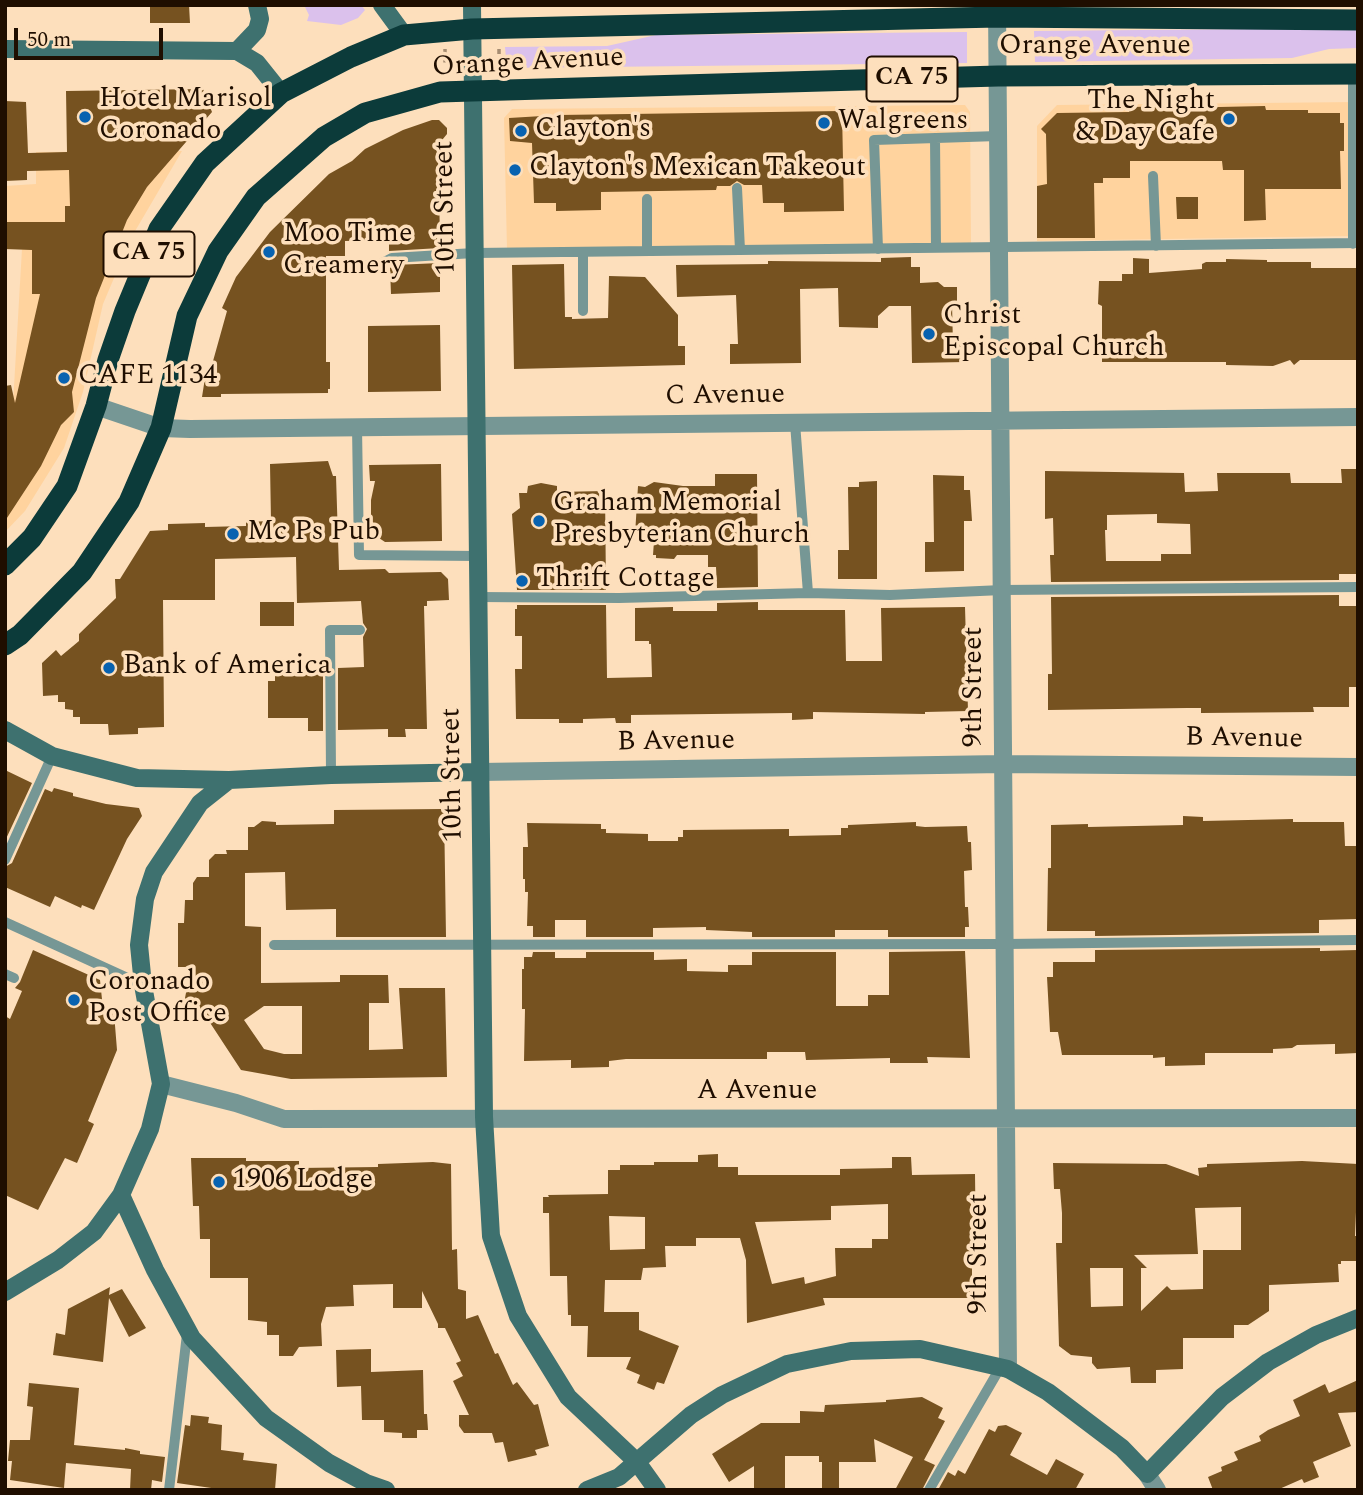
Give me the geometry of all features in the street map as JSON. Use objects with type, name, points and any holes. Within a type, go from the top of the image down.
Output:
[{"type":"highway","name":"Orange Avenue","points":[[5,565],[32,538],[67,486],[96,406],[125,311],[159,229],[205,163],[281,93],[351,57],[404,35],[472,29],[900,12],[997,11],[1358,20]]},
{"type":"highway","name":"Orange Avenue","points":[[5,645],[20,635],[82,572],[129,502],[161,428],[187,316],[218,251],[256,197],[324,136],[365,113],[440,92],[998,76],[1355,74]]},
{"type":"street","points":[[237,51],[257,30],[260,19],[257,5]]},
{"type":"street","points":[[382,5],[404,35]]},
{"type":"street","name":"10th Street","points":[[471,5],[484,1117],[491,1236],[518,1316],[568,1397],[637,1462],[657,1490]]},
{"type":"street","name":"9th Street","points":[[997,11],[1006,1120],[1004,1369]]},
{"type":"street","points":[[5,48],[237,51],[257,63],[281,93]]},
{"type":"street","name":"C Avenue","points":[[96,406],[161,428],[1358,418]]},
{"type":"street","name":"B Avenue","points":[[5,730],[52,756],[137,778],[229,780],[331,775],[1003,764],[1358,767]]},
{"type":"street","points":[[5,1292],[58,1260],[94,1232],[121,1195],[150,1129],[161,1084],[143,985],[139,945],[145,899],[154,872],[200,803],[229,780]]},
{"type":"street","name":"A Avenue","points":[[161,1084],[236,1103],[284,1119],[1358,1118]]},
{"type":"street","points":[[121,1195],[155,1270],[187,1331],[266,1418],[329,1463],[366,1483],[386,1490]]},
{"type":"street","points":[[1147,1474],[1222,1397],[1268,1362],[1316,1335],[1358,1318]]},
{"type":"street","points":[[587,1490],[619,1477],[691,1415],[722,1395],[787,1364],[851,1351],[920,1349],[1004,1369],[1048,1392],[1122,1448],[1147,1474],[1157,1490]]},
{"type":"lane","points":[[342,266],[379,265],[392,258],[474,253],[1356,243],[1355,74]]},
{"type":"lane","points":[[878,249],[874,141],[998,136]]},
{"type":"lane","points":[[935,138],[936,248]]},
{"type":"lane","points":[[1153,176],[1156,246]]},
{"type":"lane","points":[[737,188],[740,250]]},
{"type":"lane","points":[[647,199],[648,251]]},
{"type":"lane","points":[[583,252],[583,311]]},
{"type":"lane","points":[[795,423],[808,593]]},
{"type":"lane","points":[[357,427],[359,555],[478,556]]},
{"type":"lane","points":[[478,597],[619,598],[808,593],[890,595],[1002,590],[1358,587]]},
{"type":"lane","points":[[331,775],[330,630],[360,630]]},
{"type":"lane","points":[[5,860],[52,756]]},
{"type":"lane","points":[[5,922],[143,985]]},
{"type":"lane","points":[[274,945],[1005,944],[1358,940]]},
{"type":"lane","points":[[169,1490],[187,1331]]},
{"type":"lane","points":[[929,1490],[1004,1369]]},
{"type":"path","points":[[499,45],[499,68]]},
{"type":"shaded area","points":[[304,5],[361,5],[365,10],[358,18],[341,25],[307,21],[309,15]]},
{"type":"shaded area","points":[[1358,28],[1358,48],[1329,49],[1292,58],[1035,62],[1034,31]]},
{"type":"shaded area","points":[[967,32],[967,63],[507,68],[505,47],[607,46],[656,35]]},
{"type":"shaded area","points":[[1358,102],[1358,236],[1037,241],[1037,126],[1057,105]]},
{"type":"shaded area","points":[[965,105],[970,112],[971,244],[507,249],[504,118],[512,109]]},
{"type":"shaded area","points":[[182,151],[131,238],[103,304],[83,392],[64,448],[25,511],[5,532],[5,415],[13,404],[22,249],[5,249],[5,186],[36,184],[36,152]]},
{"type":"building","points":[[150,5],[189,5],[190,23],[150,23]]},
{"type":"building","points":[[203,89],[212,112],[147,187],[127,220],[96,298],[72,392],[74,412],[61,425],[41,466],[5,521],[5,386],[11,385],[15,403],[40,294],[32,294],[32,250],[5,249],[5,222],[65,222],[65,206],[70,206],[69,170],[27,171],[27,180],[5,181],[5,101],[26,102],[28,153],[67,152],[66,91]]},
{"type":"building","points":[[1265,106],[1266,110],[1340,113],[1340,123],[1344,123],[1344,151],[1340,151],[1341,189],[1265,189],[1266,220],[1244,221],[1244,170],[1223,170],[1222,161],[1130,161],[1130,178],[1103,178],[1103,183],[1094,183],[1095,238],[1037,238],[1037,186],[1047,184],[1046,134],[1041,129],[1057,113],[1129,112],[1132,107]]},
{"type":"building","points":[[842,111],[844,211],[784,212],[784,203],[763,203],[762,185],[744,185],[737,181],[730,186],[717,186],[716,190],[601,192],[601,210],[556,211],[556,203],[534,203],[532,143],[510,141],[509,118]]},
{"type":"building","points":[[439,120],[447,128],[447,134],[438,145],[440,238],[444,242],[440,248],[389,251],[389,240],[345,241],[345,256],[326,256],[326,362],[330,362],[328,393],[221,394],[221,397],[202,397],[205,378],[208,379],[227,311],[222,308],[236,277],[270,232],[329,174],[352,161],[365,149],[403,130]]},
{"type":"building","points":[[1176,197],[1198,197],[1198,219],[1177,219]]},
{"type":"building","points":[[911,257],[911,267],[920,267],[920,283],[938,282],[944,287],[957,287],[957,304],[952,304],[953,345],[965,344],[965,362],[912,363],[911,306],[889,306],[878,316],[878,328],[839,327],[838,288],[800,289],[801,363],[730,364],[730,344],[738,344],[736,295],[677,297],[676,265],[768,264],[768,261],[881,262],[881,258]]},
{"type":"building","points":[[1133,258],[1149,259],[1149,273],[1202,269],[1202,264],[1206,262],[1226,262],[1226,259],[1311,262],[1311,268],[1356,268],[1357,360],[1300,360],[1294,365],[1290,360],[1273,366],[1226,365],[1226,362],[1102,362],[1099,281],[1122,281],[1122,274],[1133,274]]},
{"type":"building","points":[[440,263],[440,292],[391,294],[390,268],[394,265]]},
{"type":"building","points":[[564,264],[565,317],[572,319],[608,318],[609,276],[645,277],[678,315],[678,346],[685,346],[685,365],[514,369],[512,265]]},
{"type":"building","points":[[440,325],[441,391],[368,392],[368,326]]},
{"type":"building","points":[[328,461],[333,476],[336,476],[339,570],[441,572],[448,579],[449,600],[427,601],[427,606],[424,606],[427,729],[405,729],[406,737],[388,737],[388,729],[338,730],[338,668],[364,667],[363,637],[367,629],[363,623],[361,601],[297,603],[296,557],[215,559],[215,600],[163,600],[164,727],[138,728],[138,734],[109,735],[108,724],[80,724],[80,717],[73,717],[73,710],[65,709],[65,702],[58,702],[58,695],[43,696],[42,663],[56,650],[61,656],[79,641],[79,634],[116,598],[115,579],[120,579],[150,531],[168,530],[168,524],[246,526],[246,522],[271,521],[270,464]]},
{"type":"building","points":[[441,464],[442,541],[385,542],[379,538],[371,527],[371,500],[375,481],[370,481],[369,465]]},
{"type":"building","points":[[1341,469],[1358,469],[1358,574],[1339,574],[1339,580],[1051,582],[1050,555],[1054,555],[1053,518],[1045,519],[1045,471],[1184,473],[1185,492],[1218,491],[1217,473],[1290,473],[1291,483],[1342,483]],"holes":[[[1157,514],[1157,523],[1190,524],[1191,554],[1161,554],[1161,561],[1106,561],[1107,515]]]},
{"type":"building","points":[[715,474],[757,474],[758,587],[717,588],[716,567],[708,567],[708,555],[656,558],[656,555],[653,555],[654,541],[645,541],[645,535],[635,535],[638,486],[645,487],[654,482],[715,486]]},
{"type":"building","points":[[933,475],[964,476],[964,490],[970,490],[972,521],[964,521],[964,571],[925,572],[925,542],[934,542]]},
{"type":"building","points":[[877,481],[877,579],[838,579],[838,550],[849,550],[848,487],[859,487],[859,482]]},
{"type":"building","points":[[541,483],[557,486],[557,492],[605,491],[606,590],[517,590],[512,514],[520,508],[519,493],[527,493],[528,486]]},
{"type":"building","points":[[1339,595],[1339,606],[1358,606],[1358,687],[1349,687],[1349,707],[1313,707],[1314,712],[1201,713],[1201,708],[1048,710],[1048,674],[1052,674],[1051,597]]},
{"type":"building","points":[[260,602],[294,602],[294,626],[260,626]]},
{"type":"building","points":[[758,602],[758,610],[845,610],[846,661],[882,661],[881,608],[965,607],[968,711],[925,714],[813,712],[813,719],[792,720],[792,713],[631,715],[631,723],[616,723],[615,718],[583,719],[583,723],[559,723],[559,719],[516,719],[515,669],[522,669],[522,636],[515,636],[517,605],[606,605],[607,678],[652,677],[651,644],[649,641],[635,641],[635,608],[673,607],[673,611],[717,611],[717,603]]},
{"type":"building","points":[[307,668],[323,668],[323,731],[308,731],[308,718],[268,718],[268,681],[275,681],[275,675],[284,675],[284,672],[307,672]]},
{"type":"building","points":[[5,770],[32,783],[5,841]]},
{"type":"building","points":[[54,788],[106,804],[139,808],[142,816],[127,839],[94,910],[82,905],[81,908],[55,896],[50,907],[5,887],[5,867],[12,863],[45,789],[52,792]]},
{"type":"building","points":[[444,809],[446,937],[336,937],[336,909],[286,910],[285,872],[245,873],[245,926],[261,927],[261,983],[340,982],[340,975],[388,975],[389,1003],[369,1003],[369,1050],[403,1049],[399,988],[445,988],[447,1077],[291,1079],[241,1070],[203,1012],[196,1016],[185,998],[191,967],[178,967],[178,923],[184,923],[185,900],[193,900],[193,883],[197,877],[209,877],[209,860],[215,854],[227,854],[226,850],[248,850],[248,827],[254,827],[262,821],[276,822],[276,825],[334,824],[334,810]],"holes":[[[264,1006],[302,1006],[302,1054],[284,1054],[264,1049],[244,1020]]]},
{"type":"building","points":[[1183,816],[1203,817],[1203,821],[1293,819],[1293,822],[1344,822],[1345,846],[1358,846],[1358,919],[1319,920],[1319,933],[1095,936],[1095,931],[1047,931],[1051,825],[1183,825]]},
{"type":"building","points":[[916,822],[916,826],[925,827],[967,826],[968,842],[971,842],[972,870],[964,871],[965,907],[968,907],[969,927],[965,927],[965,937],[888,937],[888,930],[835,930],[835,937],[752,937],[752,932],[706,930],[706,927],[653,928],[653,937],[586,937],[586,920],[555,920],[555,937],[533,937],[533,926],[527,926],[528,892],[525,892],[523,879],[523,847],[528,847],[527,823],[601,824],[601,829],[606,829],[606,833],[648,834],[648,841],[678,841],[678,837],[683,837],[683,830],[789,829],[789,836],[841,835],[841,828],[848,828],[848,825]]},
{"type":"building","points":[[1320,948],[1320,951],[1358,950],[1358,1053],[1335,1054],[1335,1044],[1297,1045],[1292,1048],[1273,1049],[1273,1053],[1205,1053],[1205,1065],[1165,1066],[1165,1057],[1153,1058],[1153,1055],[1062,1055],[1058,1032],[1050,1032],[1047,977],[1053,977],[1053,962],[1095,962],[1095,950]]},
{"type":"building","points":[[33,950],[100,980],[103,1009],[114,1013],[117,1050],[88,1121],[94,1124],[77,1163],[65,1158],[38,1210],[5,1195],[5,1016],[10,1019],[22,991],[15,988]]},
{"type":"building","points":[[965,951],[970,1058],[927,1057],[928,1063],[890,1063],[890,1058],[806,1060],[805,1052],[767,1052],[767,1059],[626,1059],[609,1061],[609,1067],[571,1068],[571,1060],[524,1061],[525,1009],[522,1009],[522,969],[524,957],[532,957],[533,952],[555,952],[555,958],[586,958],[586,952],[654,952],[654,960],[687,959],[687,971],[728,972],[728,965],[752,965],[752,952],[836,952],[836,1006],[868,1006],[868,995],[889,995],[889,952]]},
{"type":"building","points":[[718,1154],[718,1167],[738,1167],[738,1175],[840,1175],[840,1169],[892,1168],[892,1157],[911,1157],[912,1175],[975,1174],[976,1257],[972,1257],[972,1298],[823,1298],[825,1305],[747,1323],[746,1260],[740,1238],[696,1238],[696,1246],[665,1246],[666,1267],[643,1268],[641,1280],[605,1280],[604,1312],[639,1312],[639,1330],[679,1346],[664,1384],[657,1382],[654,1390],[637,1383],[640,1375],[626,1369],[631,1357],[587,1357],[588,1326],[571,1326],[571,1315],[568,1315],[567,1276],[550,1276],[549,1213],[543,1213],[543,1197],[608,1194],[608,1170],[620,1170],[620,1165],[698,1162],[698,1155]],"holes":[[[888,1204],[888,1239],[872,1239],[872,1248],[835,1248],[836,1276],[805,1284],[804,1277],[772,1284],[755,1222],[831,1220],[831,1206]],[[609,1216],[645,1217],[645,1249],[610,1250]]]},
{"type":"building","points":[[191,1158],[299,1161],[299,1168],[378,1167],[378,1164],[433,1162],[451,1164],[452,1250],[457,1249],[458,1289],[466,1291],[466,1319],[478,1315],[495,1354],[498,1353],[513,1385],[517,1382],[534,1405],[538,1404],[549,1446],[535,1450],[537,1455],[508,1462],[503,1442],[495,1443],[492,1433],[464,1433],[459,1426],[459,1415],[469,1415],[453,1381],[463,1376],[456,1363],[461,1361],[445,1328],[438,1328],[422,1291],[422,1308],[393,1308],[393,1284],[353,1285],[354,1306],[326,1307],[321,1324],[322,1346],[299,1347],[293,1356],[279,1356],[279,1335],[267,1335],[267,1322],[248,1320],[248,1278],[210,1278],[210,1239],[200,1239],[199,1206],[193,1206]]},
{"type":"building","points":[[1302,1161],[1358,1164],[1355,1236],[1358,1236],[1358,1261],[1341,1261],[1341,1264],[1338,1264],[1339,1282],[1269,1285],[1269,1311],[1248,1325],[1234,1325],[1234,1338],[1183,1338],[1183,1369],[1156,1370],[1156,1383],[1131,1383],[1130,1367],[1097,1369],[1092,1363],[1092,1357],[1071,1355],[1059,1346],[1056,1243],[1062,1243],[1062,1213],[1060,1189],[1054,1189],[1053,1163],[1166,1164],[1199,1176],[1198,1168],[1207,1167],[1207,1164]],"holes":[[[1241,1207],[1241,1250],[1203,1250],[1203,1289],[1171,1290],[1167,1286],[1141,1311],[1141,1268],[1147,1268],[1134,1255],[1198,1254],[1195,1208]],[[1090,1268],[1123,1268],[1123,1306],[1091,1307]]]},
{"type":"building","points":[[110,1287],[109,1295],[122,1289],[146,1328],[129,1337],[109,1298],[103,1362],[53,1355],[56,1333],[65,1335],[68,1309]]},
{"type":"building","points":[[371,1349],[371,1372],[423,1370],[424,1414],[427,1414],[428,1430],[417,1430],[417,1438],[402,1438],[402,1433],[384,1432],[384,1420],[362,1420],[361,1386],[337,1387],[336,1350]]},
{"type":"building","points":[[1358,1380],[1358,1412],[1338,1413],[1351,1446],[1313,1462],[1319,1477],[1304,1483],[1302,1479],[1277,1490],[1213,1490],[1208,1477],[1222,1471],[1221,1467],[1238,1460],[1234,1452],[1261,1441],[1259,1436],[1268,1430],[1300,1416],[1293,1400],[1325,1384],[1329,1393]]},
{"type":"building","points":[[29,1383],[79,1388],[74,1445],[125,1448],[140,1451],[140,1454],[165,1457],[162,1482],[152,1480],[151,1490],[130,1490],[131,1469],[66,1463],[64,1488],[10,1480],[10,1440],[30,1440],[33,1407],[27,1406]]},
{"type":"building","points":[[922,1397],[943,1408],[938,1418],[945,1421],[924,1460],[935,1465],[922,1490],[895,1490],[913,1457],[874,1439],[876,1462],[839,1462],[839,1490],[822,1490],[822,1462],[819,1462],[819,1456],[785,1456],[785,1490],[754,1490],[754,1466],[729,1482],[712,1454],[761,1423],[800,1423],[800,1411],[824,1412],[825,1405]]},
{"type":"building","points":[[191,1415],[209,1417],[208,1423],[222,1425],[221,1450],[244,1453],[243,1460],[277,1464],[275,1490],[225,1490],[177,1483],[185,1425],[190,1426]]},
{"type":"building","points":[[1006,1425],[1022,1433],[1010,1455],[1047,1475],[1056,1459],[1084,1474],[1075,1490],[938,1490],[948,1472],[955,1476],[958,1470],[965,1474],[989,1429],[995,1432],[998,1426]]},
{"type":"place","name":"Hotel Marisol Coronado","points":[[85,117]]},
{"type":"place","name":"The Night & Day Cafe","points":[[1229,119]]},
{"type":"place","name":"Walgreens","points":[[824,123]]},
{"type":"place","name":"Clayton's","points":[[521,131]]},
{"type":"place","name":"Clayton's Mexican Takeout","points":[[515,170]]},
{"type":"place","name":"Moo Time Creamery","points":[[269,252]]},
{"type":"place","name":"Christ Episcopal Church","points":[[929,334]]},
{"type":"place","name":"CAFE 1134","points":[[64,378]]},
{"type":"place","name":"Graham Memorial Presbyterian Church","points":[[539,521]]},
{"type":"place","name":"Mc Ps Pub","points":[[233,534]]},
{"type":"place","name":"Thrift Cottage","points":[[522,581]]},
{"type":"place","name":"Bank of America","points":[[109,668]]},
{"type":"place","name":"Coronado Post Office","points":[[74,1000]]},
{"type":"place","name":"1906 Lodge","points":[[219,1182]]}]
